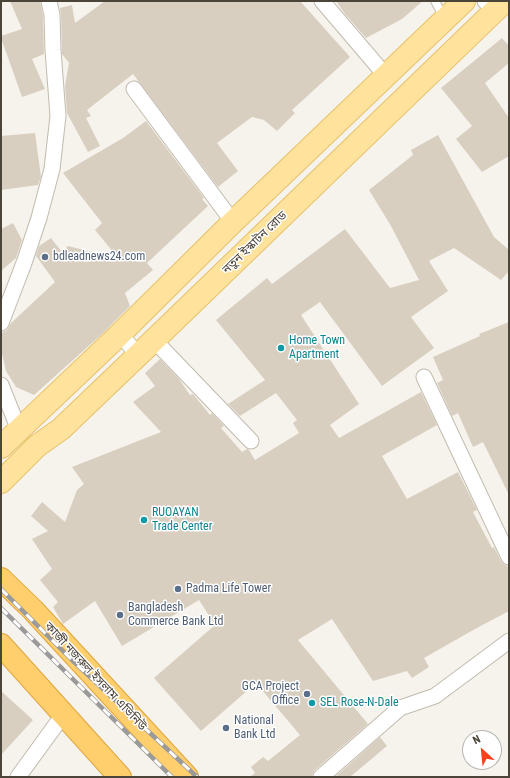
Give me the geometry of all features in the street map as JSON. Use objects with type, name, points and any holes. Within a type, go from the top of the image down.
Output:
[{"type":"highway","name":"কাজী নজরুল ইসলাম এভিনিউ","points":[[1,579],[33,610],[187,777]]},
{"type":"highway","points":[[1,645],[120,777]]},
{"type":"main road","points":[[1,447],[120,334],[233,222],[386,76],[440,10],[464,1]]},
{"type":"main road","name":"নতুন ইস্কাটন রোড","points":[[1,482],[37,446],[60,429],[334,167],[495,4]]},
{"type":"main road","points":[[312,146],[334,167]]},
{"type":"main road","points":[[1,498],[49,447],[60,429]]},
{"type":"main road","points":[[1,567],[20,586],[33,610]]},
{"type":"street","points":[[1,323],[24,263],[39,218],[52,169],[58,116],[52,15],[49,1]]},
{"type":"street","points":[[322,1],[386,76]]},
{"type":"street","points":[[134,88],[233,222]]},
{"type":"street","points":[[120,334],[138,355]]},
{"type":"street","points":[[154,340],[251,441]]},
{"type":"street","points":[[424,377],[509,557]]},
{"type":"street","points":[[1,385],[19,430]]},
{"type":"street","points":[[321,777],[400,708],[435,696],[509,641]]},
{"type":"street","points":[[18,777],[63,715]]},
{"type":"building","points":[[10,1],[40,1],[43,16],[44,54],[32,59],[45,89],[22,97],[1,38],[1,36],[22,29]]},
{"type":"building","points":[[105,1],[300,1],[350,57],[292,110],[295,113],[277,131],[264,120],[252,117],[217,143],[238,171],[218,187],[133,74],[87,110],[91,116],[86,118],[100,146],[88,152],[67,113],[65,86],[69,63],[62,54],[60,8],[72,5],[75,23]]},
{"type":"building","points":[[336,1],[423,1],[402,19],[366,38]]},
{"type":"building","points":[[502,38],[509,46],[509,63],[485,83],[509,118],[509,156],[482,172],[456,139],[472,126],[441,88]]},
{"type":"building","points":[[146,121],[204,198],[202,199],[208,206],[147,263],[153,270],[125,293],[130,306],[102,334],[34,395],[16,387],[6,371],[1,349],[1,333],[7,330],[10,324],[55,282],[36,256],[39,246],[51,238],[62,252],[68,246],[119,259],[95,230],[102,223],[63,173],[123,138]]},
{"type":"building","points":[[35,133],[41,177],[38,185],[1,190],[1,136]]},
{"type":"building","points":[[438,135],[494,237],[509,250],[509,271],[501,280],[454,248],[429,261],[448,291],[411,317],[434,348],[382,386],[320,302],[301,315],[359,404],[330,425],[339,438],[421,392],[437,425],[382,456],[407,499],[458,472],[477,510],[473,512],[492,548],[494,547],[501,561],[509,569],[509,611],[424,658],[429,667],[412,678],[407,671],[373,681],[332,619],[298,640],[368,724],[315,770],[312,777],[250,777],[255,773],[251,767],[263,757],[268,761],[300,735],[256,683],[201,731],[154,678],[215,625],[199,600],[122,646],[95,601],[63,624],[53,607],[58,602],[40,580],[52,569],[32,539],[48,531],[31,516],[42,502],[65,522],[77,490],[84,484],[72,467],[161,432],[133,402],[155,386],[145,373],[160,359],[179,379],[190,395],[193,394],[210,415],[212,413],[224,426],[221,428],[242,452],[247,449],[249,450],[255,460],[299,433],[293,423],[297,420],[276,393],[240,416],[228,404],[265,380],[216,320],[267,278],[272,284],[345,229],[390,288],[419,280],[391,226],[369,190],[413,155],[411,150]]},
{"type":"building","points":[[13,223],[22,240],[16,258],[1,271],[1,229]]},
{"type":"building","points":[[509,322],[509,495],[483,442],[473,447],[458,413],[452,416],[437,383],[443,380],[433,357],[480,336],[479,334]]},
{"type":"building","points":[[1,691],[33,720],[1,755]]},
{"type":"building","points":[[380,737],[387,746],[350,777],[335,777]]},
{"type":"railway","points":[[1,589],[72,660],[197,777]]},
{"type":"railway","points":[[1,608],[172,777]]},
{"type":"place","name":"bdleadnews24.com","points":[[45,257]]},
{"type":"place","name":"Home Town Apartment","points":[[281,348]]},
{"type":"place","name":"RUOAYAN Trade Center","points":[[144,520]]},
{"type":"place","name":"Padma Life Tower","points":[[178,589]]},
{"type":"place","name":"Bangladesh Commerce Bank Ltd","points":[[120,615]]},
{"type":"place","name":"GCA Project Office","points":[[307,694]]},
{"type":"place","name":"SEL Rose-N-Dale","points":[[312,703]]},
{"type":"place","name":"National Bank Ltd","points":[[226,728]]}]
